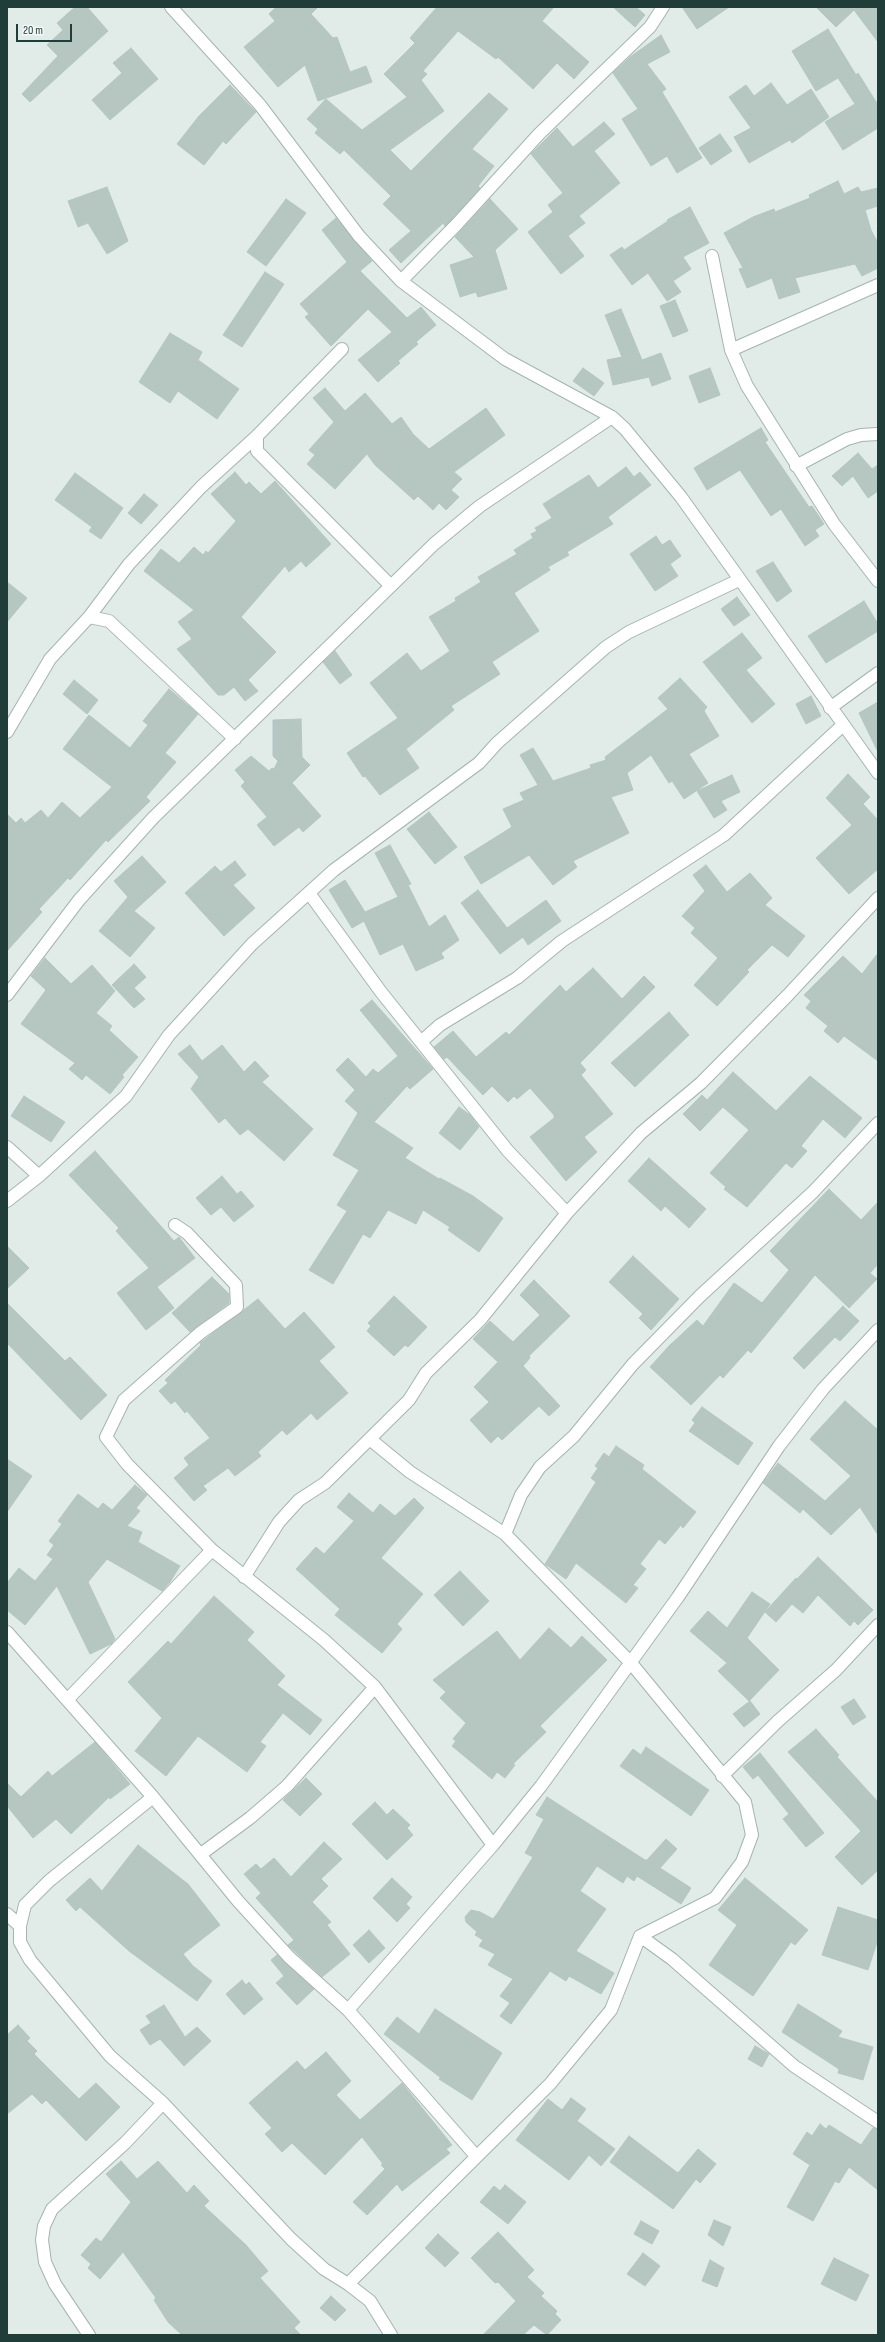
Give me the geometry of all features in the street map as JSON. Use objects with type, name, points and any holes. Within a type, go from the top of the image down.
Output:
[{"type":"street","points":[[171,7],[260,105],[359,236],[402,281],[505,359],[612,417],[625,429],[681,497],[878,774]]},
{"type":"street","points":[[402,281],[457,224],[539,134],[650,27],[663,7]]},
{"type":"street","points":[[712,256],[731,350],[747,386],[796,466],[834,524],[878,581]]},
{"type":"street","points":[[731,350],[878,285]]},
{"type":"street","points":[[7,732],[50,659],[89,617],[129,564],[201,487],[258,436],[342,349]]},
{"type":"street","points":[[7,995],[79,900],[153,818],[391,586],[463,519],[612,417]]},
{"type":"street","points":[[796,466],[847,439],[861,435],[878,434]]},
{"type":"street","points":[[258,436],[257,451],[391,586]]},
{"type":"street","points":[[7,1201],[39,1176],[126,1096],[168,1035],[252,944],[334,870],[479,763],[497,743],[606,648],[629,632],[739,580]]},
{"type":"street","points":[[89,617],[109,621],[235,739]]},
{"type":"street","points":[[830,708],[878,673]]},
{"type":"street","points":[[422,1041],[440,1025],[517,978],[562,941],[724,835],[843,725]]},
{"type":"street","points":[[309,893],[381,992],[422,1041],[508,1152],[567,1214]]},
{"type":"street","points":[[244,1577],[279,1522],[300,1500],[325,1483],[371,1440],[410,1400],[426,1373],[480,1320],[567,1214],[641,1133],[701,1083],[788,995],[878,898]]},
{"type":"street","points":[[505,1534],[521,1495],[540,1467],[574,1436],[633,1364],[700,1296],[813,1192],[878,1123]]},
{"type":"street","points":[[7,1147],[39,1176]]},
{"type":"street","points":[[174,1225],[187,1233],[236,1285],[237,1307],[200,1333],[124,1400],[106,1436],[127,1464],[212,1550],[324,1640],[375,1688],[493,1845]]},
{"type":"street","points":[[348,2010],[493,1845],[541,1786],[582,1726],[631,1663],[779,1446],[823,1389],[878,1330]]},
{"type":"street","points":[[348,2284],[550,2084],[611,2010],[640,1936],[715,1898],[742,1862],[752,1835],[745,1802],[722,1776],[631,1663],[505,1534],[410,1472],[371,1440]]},
{"type":"street","points":[[67,1700],[212,1550]]},
{"type":"street","points":[[722,1776],[778,1721],[836,1670],[878,1625]]},
{"type":"street","points":[[7,1632],[153,1798],[201,1854],[238,1901],[289,1957],[348,2010],[476,2156]]},
{"type":"street","points":[[201,1854],[250,1818],[287,1786],[375,1688]]},
{"type":"street","points":[[153,1798],[49,1881],[25,1905],[20,1926],[20,1942],[30,1960],[110,2056],[163,2103],[291,2239],[324,2269],[348,2284],[370,2301],[391,2335]]},
{"type":"street","points":[[7,1914],[20,1926]]},
{"type":"street","points":[[640,1936],[672,1958],[794,2066],[878,2122]]},
{"type":"street","points":[[89,2335],[55,2284],[45,2262],[42,2240],[44,2226],[52,2210],[125,2143],[163,2103]]},
{"type":"building","points":[[75,7],[87,7],[108,31],[30,102],[22,94],[58,56],[47,45],[63,30],[57,23]]},
{"type":"building","points":[[276,7],[318,7],[311,14],[333,38],[337,37],[350,72],[366,66],[372,82],[318,101],[305,65],[278,87],[244,47],[275,21],[269,14]]},
{"type":"building","points":[[437,7],[554,7],[542,21],[589,62],[574,79],[557,63],[533,89],[498,57],[496,59],[458,31],[423,71],[427,74],[421,80],[444,111],[390,150],[411,171],[489,93],[508,109],[472,149],[494,166],[478,186],[480,188],[452,219],[445,226],[443,223],[401,263],[389,250],[411,231],[383,204],[391,196],[344,150],[340,154],[315,133],[318,129],[307,119],[326,99],[362,130],[407,97],[384,74],[415,43],[410,38]]},
{"type":"building","points":[[613,7],[636,7],[645,15],[635,27]]},
{"type":"building","points":[[682,7],[729,7],[697,29]]},
{"type":"building","points":[[816,7],[878,7],[878,42],[854,10],[836,27]]},
{"type":"building","points":[[828,29],[856,75],[858,73],[878,105],[878,128],[843,150],[825,122],[855,104],[838,78],[816,91],[792,51]]},
{"type":"building","points":[[661,35],[670,52],[647,64],[666,89],[662,92],[702,158],[677,173],[667,156],[651,166],[622,119],[638,109],[613,73],[630,57]]},
{"type":"building","points":[[131,48],[158,79],[110,120],[92,100],[122,73],[113,63]]},
{"type":"building","points":[[771,83],[787,105],[811,89],[829,117],[792,143],[790,140],[749,163],[734,137],[751,128],[729,97],[746,85],[754,96]]},
{"type":"building","points":[[230,85],[256,112],[226,144],[223,141],[204,165],[177,144],[199,116]]},
{"type":"building","points":[[604,122],[615,134],[594,151],[620,183],[579,216],[585,223],[568,236],[584,256],[561,274],[528,232],[553,212],[548,205],[563,193],[531,154],[557,128],[573,147]]},
{"type":"building","points":[[720,134],[732,151],[711,165],[699,148]]},
{"type":"building","points":[[838,181],[844,194],[858,187],[861,192],[878,188],[878,206],[865,210],[871,230],[878,243],[878,268],[862,276],[855,264],[795,278],[800,292],[779,299],[772,278],[747,288],[739,269],[743,268],[724,233],[753,217],[774,209],[775,212],[810,198],[809,195]]},
{"type":"building","points":[[107,187],[128,241],[107,254],[88,223],[78,227],[68,201]]},
{"type":"building","points":[[286,199],[306,213],[266,266],[247,252]]},
{"type":"building","points":[[490,199],[518,229],[495,250],[507,289],[478,297],[476,292],[460,297],[450,265],[474,257],[455,237]]},
{"type":"building","points":[[690,207],[709,243],[683,257],[691,269],[673,281],[681,292],[667,301],[648,273],[632,285],[610,255],[622,247],[624,250],[668,221],[667,220]]},
{"type":"building","points":[[336,218],[372,261],[360,271],[407,318],[421,307],[436,325],[416,342],[418,344],[398,361],[400,363],[378,382],[358,360],[392,332],[368,309],[331,346],[305,317],[309,314],[300,304],[347,262],[322,230]]},
{"type":"building","points":[[265,272],[284,284],[242,347],[223,335]]},
{"type":"building","points":[[675,300],[688,331],[673,337],[660,306]]},
{"type":"building","points":[[621,309],[642,360],[661,353],[671,379],[652,386],[649,377],[613,385],[607,360],[622,357],[605,315]]},
{"type":"building","points":[[170,333],[202,352],[198,360],[239,389],[217,419],[178,391],[170,403],[139,382]]},
{"type":"building","points":[[583,368],[604,383],[594,396],[573,381]]},
{"type":"building","points":[[710,368],[720,395],[699,403],[689,376]]},
{"type":"building","points":[[325,388],[345,411],[365,393],[392,424],[401,417],[413,434],[429,449],[486,408],[505,435],[454,472],[462,479],[451,490],[459,497],[446,510],[439,503],[433,510],[418,496],[414,500],[375,465],[367,454],[335,489],[307,464],[315,455],[309,450],[334,422],[313,398]]},
{"type":"building","points":[[761,428],[768,440],[765,442],[809,507],[812,506],[824,524],[815,530],[819,536],[805,546],[781,509],[771,516],[740,470],[707,490],[694,468]]},
{"type":"building","points":[[858,453],[872,469],[878,465],[878,491],[868,498],[853,476],[842,486],[832,476]]},
{"type":"building","points":[[626,467],[634,477],[640,472],[651,485],[608,517],[613,524],[567,552],[569,555],[548,567],[550,570],[514,593],[539,631],[492,662],[500,674],[451,706],[454,710],[406,749],[419,768],[380,795],[365,776],[363,777],[347,753],[398,718],[370,683],[407,653],[421,671],[450,651],[429,617],[456,601],[455,598],[481,582],[478,577],[517,554],[514,550],[533,538],[531,534],[537,531],[535,528],[552,518],[543,504],[589,475],[598,488]]},
{"type":"building","points":[[235,472],[246,485],[249,482],[261,494],[275,481],[331,544],[306,567],[301,561],[289,572],[285,566],[241,617],[276,652],[248,680],[258,691],[245,701],[234,687],[224,695],[218,695],[177,649],[192,639],[178,622],[194,610],[144,571],[161,549],[179,563],[194,547],[203,555],[206,551],[208,553],[236,521],[211,494]]},
{"type":"building","points":[[75,473],[123,508],[101,539],[89,531],[92,527],[55,500]]},
{"type":"building","points":[[144,494],[158,505],[141,524],[128,513]]},
{"type":"building","points":[[656,536],[662,545],[670,540],[681,556],[670,564],[678,576],[655,591],[630,554]]},
{"type":"building","points":[[773,562],[792,591],[777,602],[756,571]]},
{"type":"building","points":[[7,582],[27,598],[7,622]]},
{"type":"building","points":[[737,597],[750,615],[734,626],[721,609]]},
{"type":"building","points":[[864,601],[878,624],[878,631],[826,663],[808,636]]},
{"type":"building","points":[[742,633],[762,658],[746,670],[775,704],[752,723],[703,662]]},
{"type":"building","points":[[335,651],[352,675],[340,684],[323,662]]},
{"type":"building","points":[[680,678],[707,707],[704,711],[719,736],[689,754],[708,783],[684,799],[672,781],[669,783],[651,755],[627,773],[633,790],[611,797],[629,833],[573,861],[577,867],[553,885],[529,855],[481,884],[464,857],[512,827],[503,809],[524,800],[520,793],[538,785],[520,755],[533,748],[553,781],[591,768],[590,765],[606,760],[605,757],[668,709],[658,698]]},
{"type":"building","points":[[74,680],[98,700],[87,714],[63,694]]},
{"type":"building","points":[[169,689],[198,714],[165,753],[176,762],[146,797],[150,801],[108,842],[106,840],[70,880],[68,878],[39,909],[42,912],[7,951],[7,814],[16,823],[21,818],[25,823],[41,810],[48,818],[62,802],[80,818],[112,787],[63,749],[89,715],[130,748],[148,725],[143,721]]},
{"type":"building","points":[[811,696],[821,716],[806,724],[796,704]]},
{"type":"building","points":[[878,702],[878,752],[859,713]]},
{"type":"building","points":[[301,719],[302,757],[310,765],[292,783],[321,816],[303,832],[299,827],[274,846],[257,825],[267,817],[241,786],[245,782],[235,770],[251,756],[269,771],[272,768],[274,769],[278,761],[273,756],[273,720]]},
{"type":"building","points":[[848,774],[870,797],[863,804],[878,820],[878,869],[849,894],[816,858],[852,825],[826,798]]},
{"type":"building","points":[[732,775],[740,792],[721,801],[727,810],[714,818],[697,791]]},
{"type":"building","points":[[429,812],[457,847],[435,864],[407,829]]},
{"type":"building","points":[[390,845],[411,884],[408,885],[429,927],[445,915],[459,940],[441,953],[444,958],[416,971],[403,944],[380,955],[364,921],[352,928],[329,890],[345,880],[365,912],[398,897],[375,853]]},
{"type":"building","points":[[142,856],[166,882],[134,911],[155,928],[130,957],[99,931],[128,897],[114,881]]},
{"type":"building","points":[[235,861],[246,875],[233,885],[255,908],[224,936],[185,893],[215,866],[221,872]]},
{"type":"building","points":[[706,865],[727,892],[750,873],[772,898],[765,905],[805,936],[788,957],[772,945],[747,970],[749,972],[717,1006],[694,985],[718,958],[691,933],[695,928],[682,916],[705,891],[693,875]]},
{"type":"building","points":[[478,890],[507,928],[546,900],[561,921],[528,945],[523,937],[500,954],[461,903]]},
{"type":"building","points":[[878,953],[878,1061],[844,1036],[838,1043],[824,1031],[828,1026],[806,1008],[811,1001],[804,995],[843,956],[862,974]]},
{"type":"building","points":[[45,958],[71,984],[92,965],[115,991],[96,1013],[112,1026],[109,1030],[138,1057],[122,1075],[124,1077],[110,1094],[86,1075],[82,1080],[69,1069],[75,1063],[21,1024],[46,990],[31,976]]},
{"type":"building","points":[[134,964],[146,977],[134,988],[145,999],[134,1008],[112,985]]},
{"type":"building","points":[[593,968],[622,999],[644,976],[655,987],[580,1063],[586,1070],[581,1075],[613,1114],[584,1137],[597,1152],[566,1181],[530,1137],[554,1118],[554,1115],[530,1088],[517,1099],[514,1096],[508,1102],[492,1086],[483,1095],[447,1057],[444,1059],[434,1047],[453,1031],[476,1057],[506,1032],[509,1035],[560,985],[566,992]]},
{"type":"building","points":[[372,1000],[433,1069],[410,1089],[407,1086],[374,1122],[413,1148],[405,1158],[439,1179],[440,1178],[473,1196],[503,1218],[479,1252],[448,1230],[450,1227],[423,1210],[416,1224],[388,1210],[370,1238],[363,1234],[333,1284],[309,1270],[347,1211],[337,1205],[359,1170],[333,1155],[358,1113],[345,1101],[355,1090],[336,1070],[348,1058],[366,1077],[373,1069],[378,1073],[398,1056],[360,1010]]},
{"type":"building","points":[[669,1012],[689,1035],[635,1087],[611,1063]]},
{"type":"building","points":[[190,1045],[202,1061],[222,1045],[244,1072],[255,1061],[269,1076],[262,1082],[313,1129],[284,1161],[248,1129],[240,1135],[225,1118],[219,1123],[191,1089],[199,1077],[178,1054]]},
{"type":"building","points":[[733,1072],[776,1111],[810,1076],[862,1118],[845,1138],[823,1119],[801,1146],[807,1151],[792,1168],[786,1163],[747,1207],[724,1189],[726,1187],[710,1173],[749,1130],[723,1107],[700,1131],[683,1114],[702,1095],[707,1100]]},
{"type":"building","points":[[24,1096],[65,1122],[51,1142],[11,1116]]},
{"type":"building","points":[[459,1107],[470,1115],[479,1127],[460,1150],[439,1133]]},
{"type":"building","points":[[95,1151],[174,1241],[179,1237],[195,1258],[157,1287],[174,1308],[146,1330],[117,1293],[149,1268],[116,1231],[119,1228],[69,1175]]},
{"type":"building","points":[[649,1158],[706,1209],[689,1228],[665,1206],[661,1211],[628,1181]]},
{"type":"building","points":[[222,1176],[237,1194],[241,1191],[254,1206],[234,1222],[221,1207],[211,1215],[196,1198]]},
{"type":"building","points":[[829,1189],[861,1220],[878,1202],[878,1264],[870,1273],[877,1279],[849,1308],[815,1275],[751,1353],[748,1350],[723,1378],[720,1375],[691,1405],[650,1367],[669,1346],[697,1320],[703,1326],[734,1283],[762,1303],[789,1270],[770,1251]]},
{"type":"building","points":[[7,1246],[29,1268],[7,1289]]},
{"type":"building","points":[[633,1256],[679,1299],[651,1330],[639,1318],[643,1314],[609,1282]]},
{"type":"building","points":[[212,1277],[229,1294],[229,1303],[190,1332],[172,1313]]},
{"type":"building","points":[[534,1280],[570,1316],[529,1356],[530,1358],[523,1366],[560,1406],[549,1416],[539,1406],[502,1440],[498,1436],[491,1443],[470,1420],[489,1402],[474,1387],[498,1362],[473,1339],[490,1321],[513,1342],[540,1315],[520,1295]]},
{"type":"building","points":[[394,1296],[427,1327],[408,1347],[405,1345],[394,1356],[367,1331],[371,1326],[368,1323]]},
{"type":"building","points":[[258,1299],[285,1329],[304,1312],[335,1347],[319,1361],[348,1393],[317,1420],[311,1413],[287,1435],[282,1430],[258,1452],[261,1456],[235,1476],[228,1468],[203,1486],[207,1490],[194,1501],[174,1478],[189,1465],[184,1458],[210,1438],[187,1411],[185,1413],[175,1401],[171,1404],[159,1391],[168,1383],[165,1380],[201,1345],[200,1343]]},
{"type":"building","points":[[7,1303],[65,1361],[70,1357],[107,1395],[81,1420],[7,1343]]},
{"type":"building","points":[[843,1306],[859,1321],[840,1341],[835,1337],[804,1369],[793,1358]]},
{"type":"building","points":[[845,1401],[878,1430],[878,1535],[860,1507],[831,1535],[803,1509],[800,1513],[763,1483],[778,1463],[825,1501],[851,1476],[810,1439]]},
{"type":"building","points":[[702,1407],[753,1443],[738,1465],[689,1431],[695,1423],[692,1420]]},
{"type":"building","points":[[616,1446],[644,1465],[642,1469],[696,1512],[683,1528],[681,1525],[665,1544],[659,1539],[640,1564],[646,1569],[633,1585],[638,1588],[626,1603],[576,1563],[566,1579],[545,1564],[596,1482],[591,1478],[598,1468],[595,1466],[604,1453],[609,1457]]},
{"type":"building","points":[[7,1459],[32,1476],[7,1512]]},
{"type":"building","points":[[135,1485],[147,1495],[136,1508],[140,1511],[127,1526],[142,1532],[138,1542],[180,1566],[170,1582],[162,1591],[107,1559],[88,1582],[115,1639],[111,1644],[90,1654],[57,1586],[25,1625],[7,1610],[7,1583],[19,1568],[35,1581],[53,1559],[47,1555],[54,1545],[49,1541],[62,1524],[58,1521],[78,1494],[98,1509],[103,1503],[112,1510]]},
{"type":"building","points":[[349,1493],[373,1513],[380,1504],[395,1516],[414,1498],[424,1508],[381,1558],[423,1594],[397,1624],[402,1629],[382,1653],[335,1615],[340,1609],[296,1569],[316,1547],[324,1554],[354,1521],[337,1507]]},
{"type":"building","points":[[818,1557],[873,1610],[858,1625],[854,1621],[850,1626],[818,1595],[803,1613],[792,1604],[776,1622],[765,1612],[796,1578],[797,1579]]},
{"type":"building","points":[[460,1571],[489,1601],[463,1626],[434,1595]]},
{"type":"building","points":[[752,1592],[770,1604],[747,1638],[779,1670],[749,1701],[718,1671],[727,1663],[690,1631],[708,1611],[727,1628]]},
{"type":"building","points":[[214,1596],[254,1632],[247,1640],[285,1676],[277,1685],[322,1720],[310,1735],[283,1713],[260,1742],[266,1746],[247,1772],[198,1736],[166,1776],[135,1751],[162,1718],[128,1682],[168,1641],[171,1644]]},
{"type":"building","points":[[549,1628],[571,1648],[582,1636],[607,1660],[540,1726],[546,1732],[513,1764],[515,1765],[505,1778],[497,1772],[492,1779],[452,1746],[456,1741],[453,1739],[466,1723],[440,1698],[446,1692],[433,1680],[497,1631],[520,1660]]},
{"type":"building","points":[[854,1699],[866,1717],[853,1725],[841,1707]]},
{"type":"building","points":[[750,1701],[760,1714],[744,1727],[733,1714]]},
{"type":"building","points":[[816,1729],[839,1755],[837,1757],[878,1802],[878,1870],[862,1885],[835,1857],[861,1831],[788,1752]]},
{"type":"building","points":[[95,1742],[130,1784],[110,1799],[109,1797],[71,1834],[56,1819],[33,1838],[7,1806],[7,1783],[21,1797],[48,1771],[52,1776]]},
{"type":"building","points":[[646,1747],[709,1790],[691,1816],[620,1766],[633,1749],[641,1755]]},
{"type":"building","points":[[760,1753],[824,1833],[806,1847],[783,1819],[789,1814],[758,1775],[753,1779],[743,1767]]},
{"type":"building","points":[[306,1778],[322,1794],[300,1816],[283,1800]]},
{"type":"building","points":[[547,1797],[645,1860],[647,1860],[666,1839],[677,1849],[660,1868],[691,1888],[681,1904],[637,1876],[634,1881],[627,1876],[623,1883],[597,1866],[580,1891],[606,1909],[576,1951],[614,1973],[601,1994],[569,1976],[566,1981],[550,1971],[511,2024],[500,2016],[510,2003],[500,1996],[513,1979],[488,1965],[495,1954],[479,1946],[483,1940],[475,1935],[477,1932],[466,1922],[465,1917],[471,1910],[480,1912],[493,1919],[499,1911],[533,1857],[525,1853],[544,1819],[536,1815]]},
{"type":"building","points":[[375,1802],[387,1815],[393,1809],[410,1825],[407,1828],[413,1835],[387,1860],[352,1824]]},
{"type":"building","points":[[324,1842],[342,1859],[321,1879],[328,1886],[312,1902],[331,1922],[327,1925],[350,1954],[322,1977],[288,1945],[294,1940],[256,1898],[261,1893],[244,1874],[256,1864],[261,1869],[274,1858],[291,1877]]},
{"type":"building","points":[[138,1845],[188,1884],[220,1925],[183,1954],[193,1966],[212,1981],[197,2001],[129,1951],[80,1907],[76,1911],[66,1900],[90,1878],[102,1891]]},
{"type":"building","points":[[392,1878],[412,1897],[406,1904],[410,1908],[397,1922],[373,1898]]},
{"type":"building","points":[[745,1878],[808,1930],[795,1945],[791,1942],[753,1996],[709,1965],[737,1925],[718,1910]]},
{"type":"building","points":[[838,1907],[878,1920],[878,1939],[868,1970],[822,1955]]},
{"type":"building","points":[[369,1930],[385,1948],[369,1963],[353,1945]]},
{"type":"building","points":[[277,1955],[314,1989],[297,2005],[276,1983],[284,1976],[271,1960]]},
{"type":"building","points":[[242,1980],[246,1985],[249,1982],[263,1999],[244,2015],[226,1994]]},
{"type":"building","points":[[798,2004],[842,2031],[838,2037],[873,2047],[863,2080],[838,2073],[839,2069],[782,2032]]},
{"type":"building","points":[[164,2005],[185,2037],[197,2027],[211,2041],[184,2066],[160,2039],[150,2045],[140,2030],[151,2023],[146,2016]]},
{"type":"building","points":[[435,2009],[502,2053],[472,2100],[439,2079],[441,2078],[384,2034],[397,2017],[419,2034]]},
{"type":"building","points":[[18,2025],[30,2038],[27,2041],[37,2051],[34,2054],[79,2099],[96,2083],[120,2107],[86,2141],[46,2100],[42,2104],[32,2094],[7,2114],[7,2035]]},
{"type":"building","points":[[755,2046],[769,2054],[762,2067],[748,2059]]},
{"type":"building","points":[[326,2052],[351,2081],[336,2095],[360,2120],[402,2083],[452,2145],[446,2149],[450,2153],[402,2191],[397,2184],[367,2215],[353,2202],[385,2169],[381,2165],[383,2164],[362,2137],[325,2175],[292,2143],[282,2152],[265,2134],[272,2128],[249,2103],[297,2061],[305,2070]]},
{"type":"building","points":[[571,2098],[586,2109],[577,2121],[615,2149],[601,2166],[589,2155],[569,2180],[516,2140],[548,2099],[562,2110]]},
{"type":"building","points":[[820,2124],[826,2129],[829,2125],[861,2145],[873,2128],[878,2129],[878,2190],[849,2167],[839,2183],[835,2181],[813,2221],[787,2207],[810,2165],[793,2154],[807,2132],[812,2136]]},
{"type":"building","points":[[629,2136],[678,2173],[698,2149],[716,2164],[700,2183],[696,2179],[673,2209],[610,2162]]},
{"type":"building","points":[[121,2161],[137,2179],[158,2161],[187,2193],[194,2185],[209,2201],[204,2206],[246,2245],[268,2271],[260,2278],[300,2322],[294,2328],[301,2335],[182,2335],[168,2322],[154,2300],[156,2298],[123,2252],[100,2279],[88,2268],[91,2264],[81,2255],[96,2238],[101,2242],[131,2202],[106,2174]]},
{"type":"building","points":[[505,2185],[526,2202],[508,2224],[480,2202],[494,2186],[500,2191]]},
{"type":"building","points":[[714,2220],[731,2227],[723,2246],[708,2235]]},
{"type":"building","points":[[641,2221],[659,2231],[652,2244],[634,2234]]},
{"type":"building","points":[[498,2232],[534,2270],[527,2277],[544,2293],[541,2296],[557,2311],[555,2314],[561,2320],[547,2335],[534,2325],[523,2335],[483,2335],[516,2301],[498,2282],[495,2283],[471,2258]]},
{"type":"building","points":[[438,2234],[459,2253],[445,2267],[425,2248]]},
{"type":"building","points":[[643,2253],[660,2266],[645,2286],[627,2274]]},
{"type":"building","points":[[834,2258],[869,2275],[856,2301],[821,2284]]},
{"type":"building","points":[[710,2260],[724,2268],[717,2287],[702,2281]]},
{"type":"building","points":[[331,2296],[346,2310],[335,2321],[320,2308]]}]
